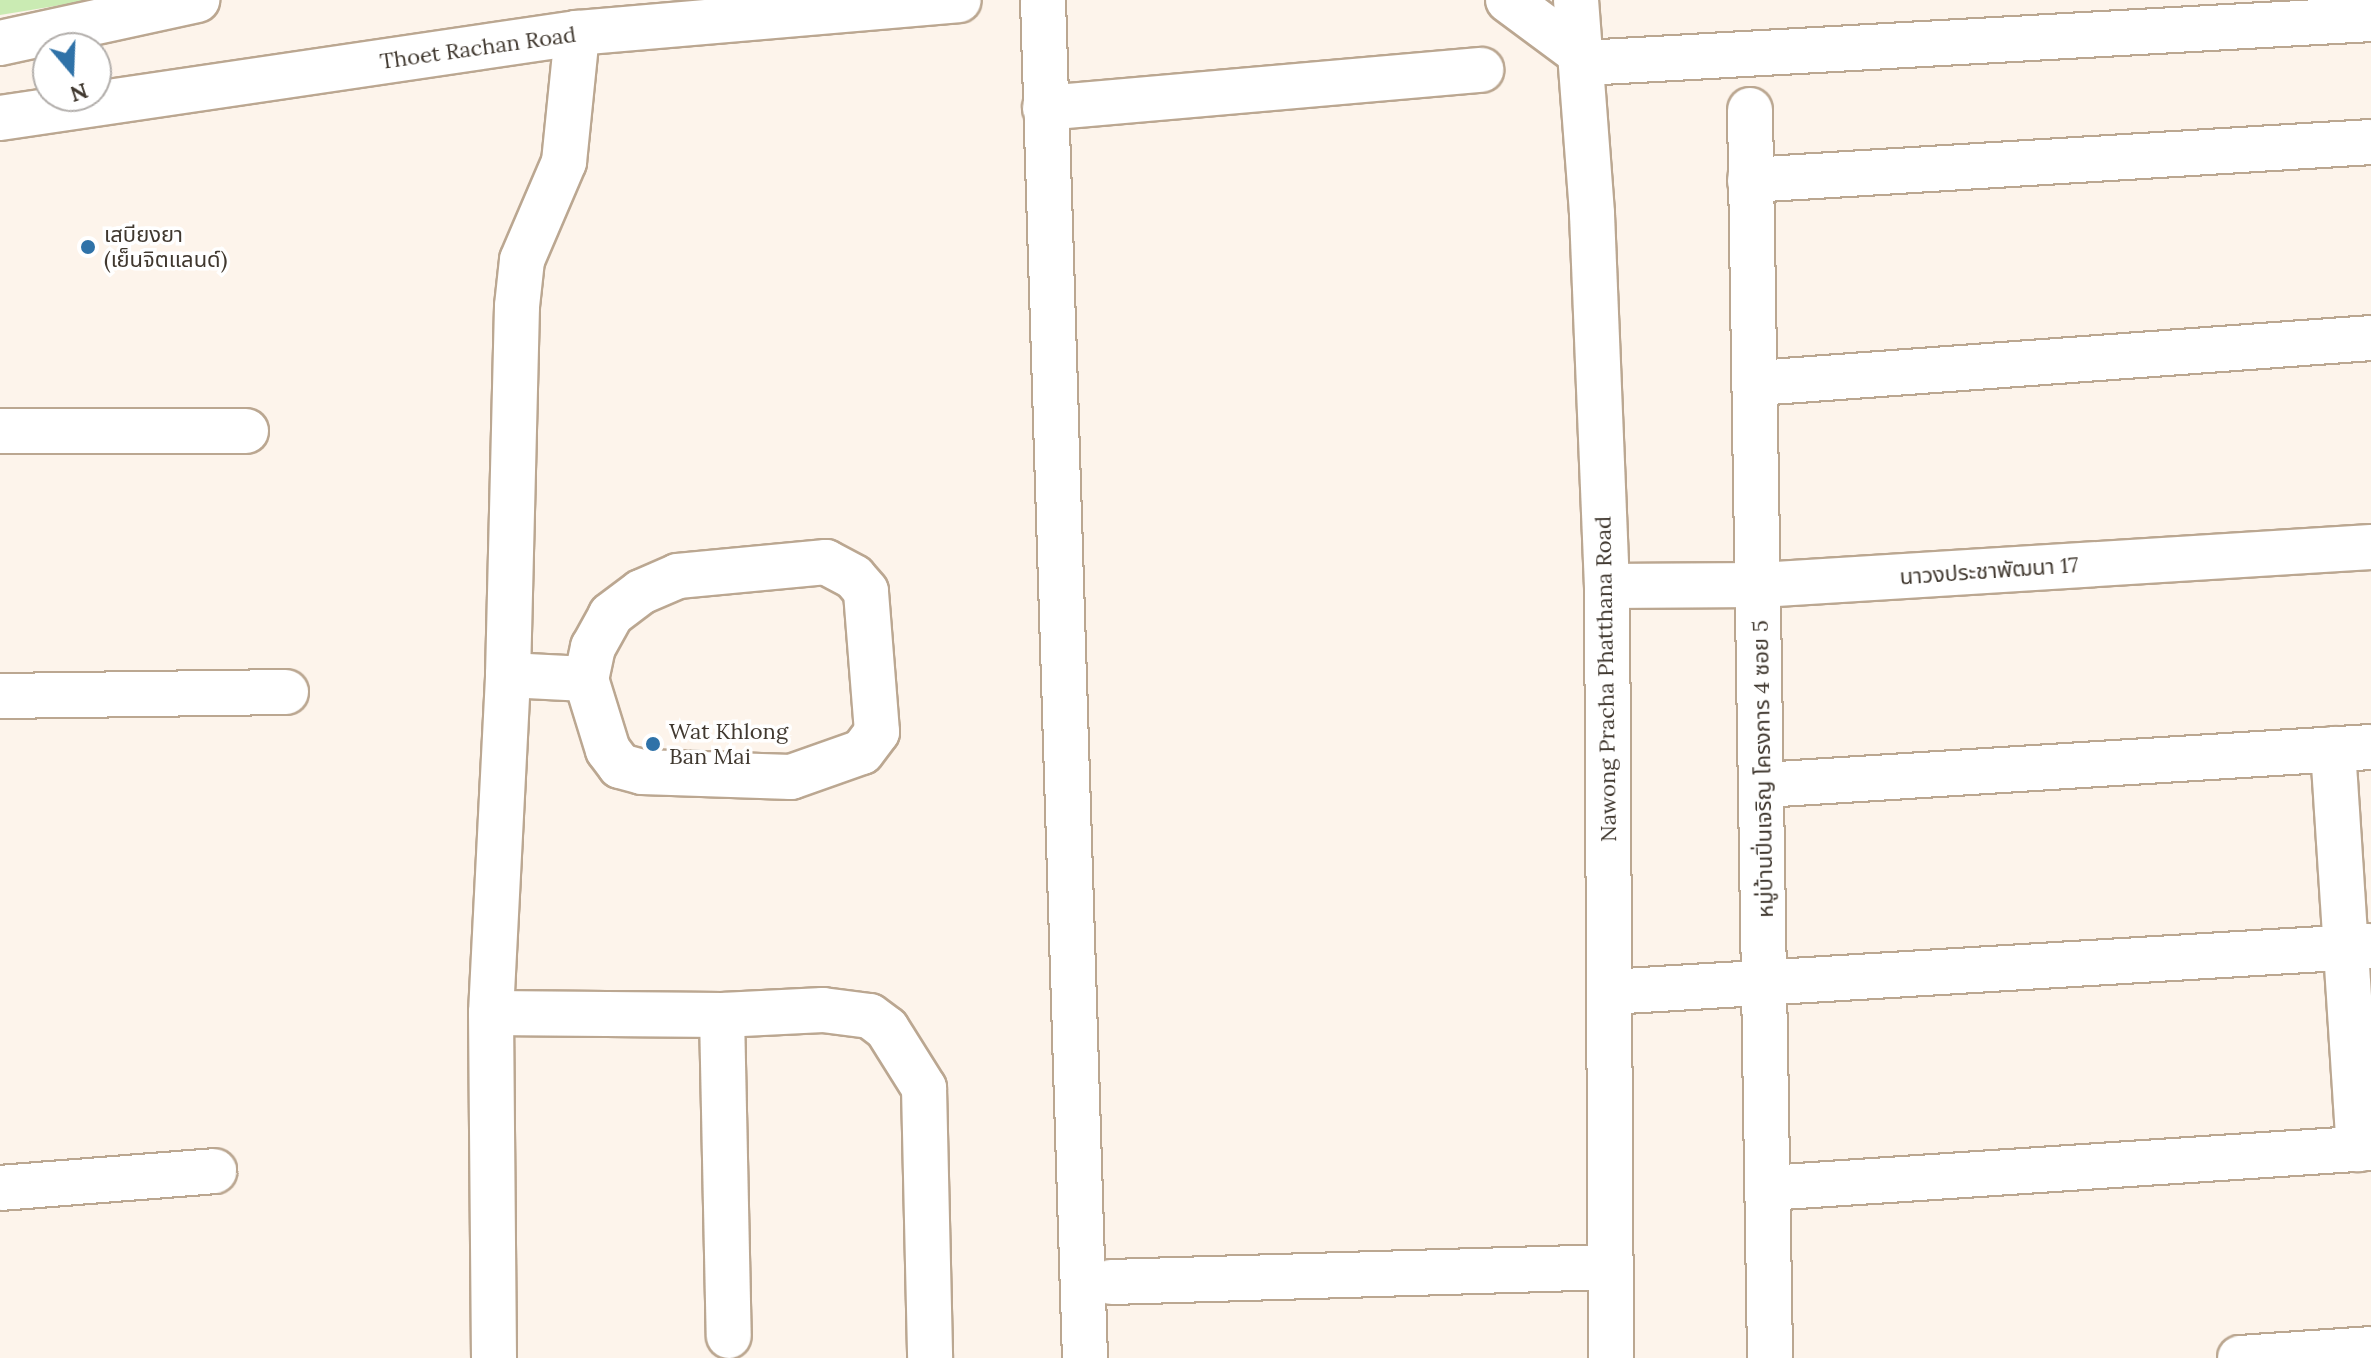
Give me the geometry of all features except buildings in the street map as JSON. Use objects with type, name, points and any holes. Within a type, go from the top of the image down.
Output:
[{"type":"street","points":[[0,43],[197,0]]},
{"type":"street","name":"Thoet Rachan Road","points":[[0,118],[577,33],[959,0]]},
{"type":"street","points":[[1043,0],[1085,1358]]},
{"type":"street","points":[[1508,0],[1583,59],[2371,19]]},
{"type":"street","name":"Nawong Pracha Phatthana Road","points":[[1576,0],[1583,59],[1607,586],[1611,1358]]},
{"type":"street","points":[[494,1358],[491,1013],[508,675],[519,291],[522,260],[564,162],[577,33]]},
{"type":"street","points":[[1045,108],[1481,70]]},
{"type":"street","name":"หมู่บ้านปิ่นเจริญ โครงการ 4 ซอย 5","points":[[1750,110],[1757,383],[1770,1358]]},
{"type":"street","points":[[1750,180],[2371,142]]},
{"type":"street","points":[[1757,383],[2371,338]]},
{"type":"street","points":[[0,431],[246,431]]},
{"type":"street","name":"นาวงประชาพัฒนา 17","points":[[1607,586],[1760,585],[2371,547]]},
{"type":"street","points":[[826,562],[854,577],[866,591],[877,732],[862,752],[791,777],[642,772],[620,766],[608,750],[586,679],[593,647],[611,615],[641,592],[678,576],[826,562]]},
{"type":"street","points":[[508,675],[586,679]]},
{"type":"street","points":[[0,696],[286,692]]},
{"type":"street","points":[[1763,785],[2352,748],[2365,1148],[1768,1188]]},
{"type":"street","points":[[1609,992],[1765,987],[2358,947]]},
{"type":"street","points":[[491,1013],[722,1015],[823,1010],[870,1016],[907,1056],[924,1088],[930,1358]]},
{"type":"street","points":[[722,1015],[729,1336]]},
{"type":"street","points":[[0,1188],[214,1171]]},
{"type":"street","points":[[1111,1282],[1611,1267]]},
{"type":"street","points":[[2240,1358],[2363,1352]]},
{"type":"green space","points":[[0,0],[92,0],[0,15]]},
{"type":"place","name":"เสบียงยา (เย็นจิตแลนด์)","points":[[88,247]]},
{"type":"place","name":"Wat Khlong Ban Mai","points":[[653,744]]}]
